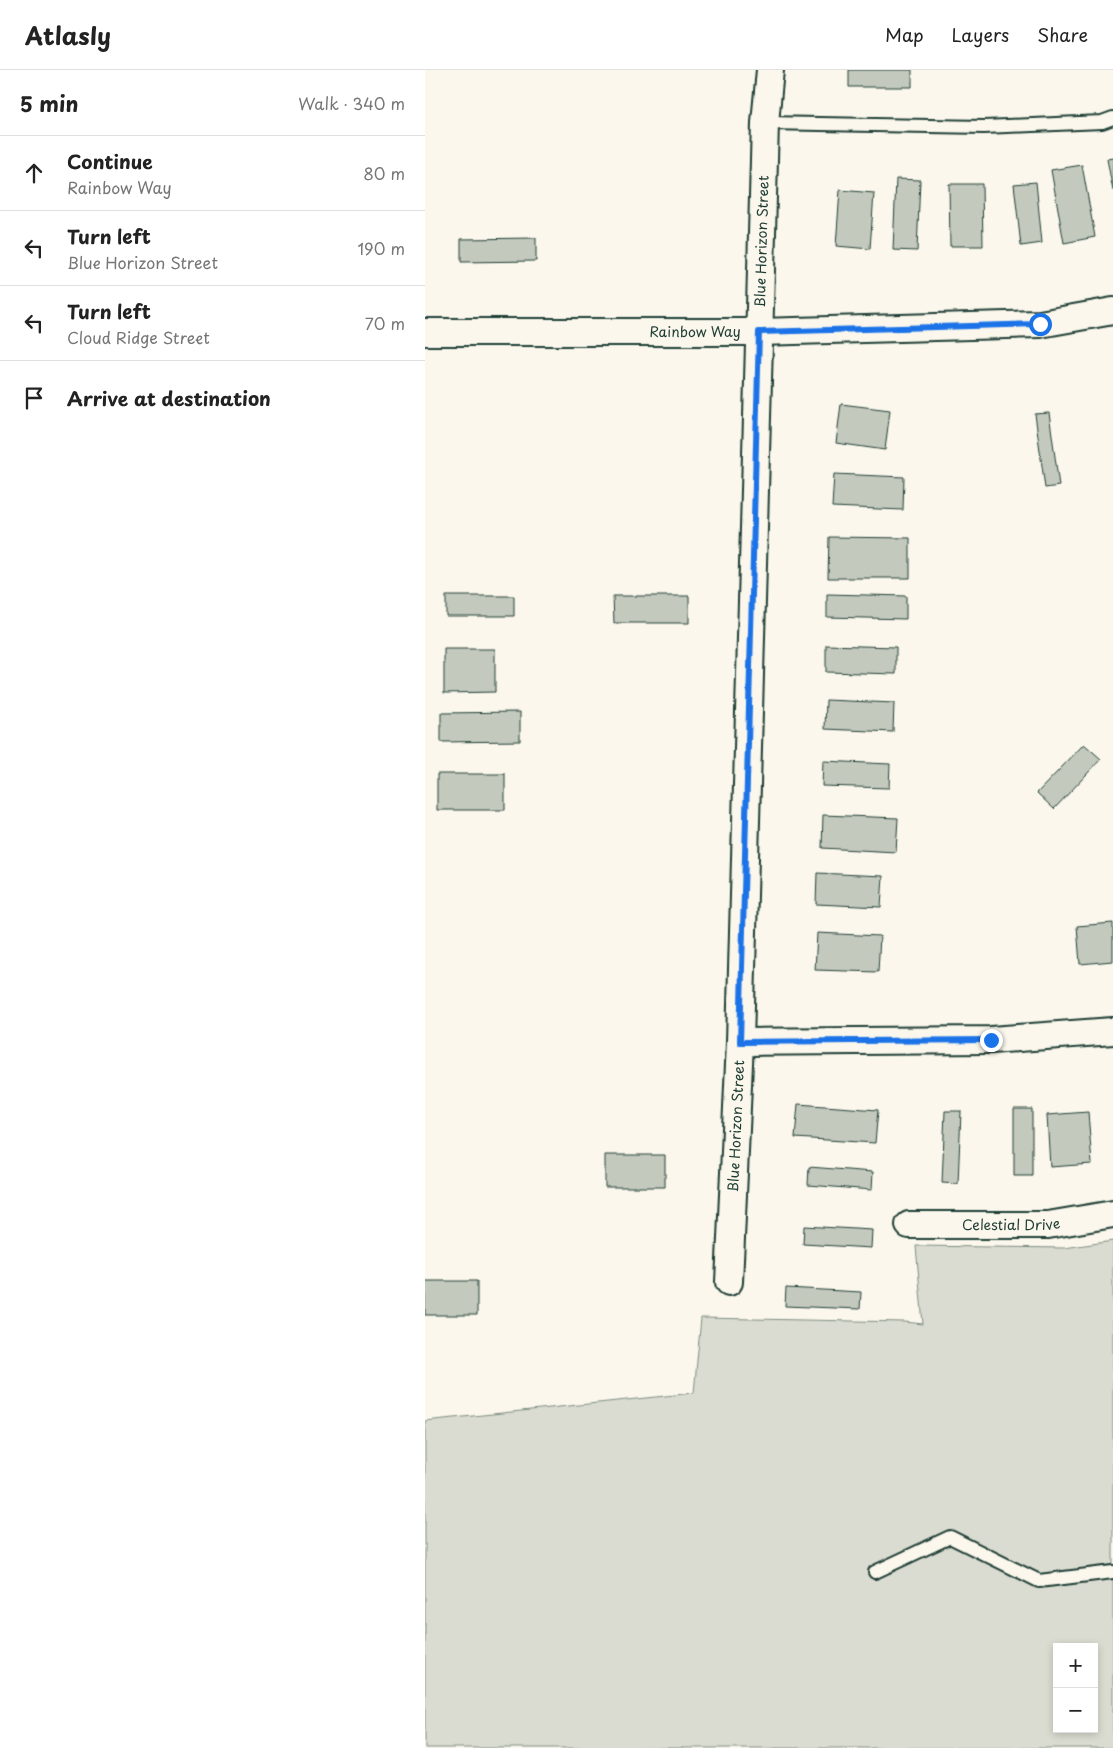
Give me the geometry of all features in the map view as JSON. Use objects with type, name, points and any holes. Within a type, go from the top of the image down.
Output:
[{"type":"street","name":"Blue Horizon Street","points":[[729,1282],[740,1042],[765,123],[770,70]]},
{"type":"street","name":"Rainbow Way","points":[[425,332],[759,332],[1040,324],[1113,310]]},
{"type":"street","points":[[740,1042],[991,1040],[1113,1031]]},
{"type":"street","name":"Celestial Drive","points":[[909,1225],[1048,1225],[1113,1214]]},
{"type":"lane","points":[[765,123],[984,126],[1102,122],[1113,118]]},
{"type":"lane","points":[[875,1572],[950,1537],[1039,1581],[1113,1572]]},
{"type":"shaded area","points":[[1113,1241],[1113,1748],[425,1748],[425,1421],[694,1393],[701,1318],[905,1322],[923,1324],[916,1246],[1064,1248]]},
{"type":"building","points":[[849,70],[912,70],[912,87],[849,87]]},
{"type":"building","points":[[1113,158],[1113,191],[1107,159]]},
{"type":"building","points":[[1082,165],[1095,237],[1064,243],[1051,170]]},
{"type":"building","points":[[896,179],[920,180],[917,251],[893,250]]},
{"type":"building","points":[[1036,182],[1042,243],[1021,246],[1014,184]]},
{"type":"building","points":[[949,184],[982,184],[983,246],[950,246]]},
{"type":"building","points":[[840,190],[874,193],[870,249],[836,246]]},
{"type":"building","points":[[536,238],[536,261],[461,262],[461,239]]},
{"type":"building","points":[[841,404],[890,410],[885,450],[836,443]]},
{"type":"building","points":[[1049,413],[1059,486],[1045,488],[1035,414]]},
{"type":"building","points":[[834,474],[904,477],[903,510],[832,507]]},
{"type":"building","points":[[829,537],[910,538],[910,578],[828,578]]},
{"type":"building","points":[[827,594],[906,596],[906,619],[827,617]]},
{"type":"building","points":[[446,596],[514,596],[514,616],[446,616]]},
{"type":"building","points":[[613,596],[689,596],[689,623],[614,623]]},
{"type":"building","points":[[826,645],[896,647],[896,674],[826,672]]},
{"type":"building","points":[[444,649],[495,649],[495,692],[444,693]]},
{"type":"building","points":[[826,700],[894,703],[893,732],[825,729]]},
{"type":"building","points":[[520,712],[520,741],[441,742],[441,713]]},
{"type":"building","points":[[1084,744],[1101,759],[1054,809],[1037,793]]},
{"type":"building","points":[[823,761],[890,764],[889,788],[822,786]]},
{"type":"building","points":[[437,774],[505,774],[505,810],[437,810]]},
{"type":"building","points":[[823,815],[898,818],[896,852],[822,848]]},
{"type":"building","points":[[817,873],[883,876],[881,907],[816,904]]},
{"type":"building","points":[[1113,923],[1113,961],[1080,964],[1077,926]]},
{"type":"building","points":[[817,933],[880,936],[878,972],[815,970]]},
{"type":"building","points":[[798,1104],[878,1110],[875,1143],[795,1138]]},
{"type":"building","points":[[1014,1109],[1032,1109],[1032,1176],[1014,1176]]},
{"type":"building","points":[[945,1111],[961,1111],[958,1184],[942,1183]]},
{"type":"building","points":[[1088,1112],[1092,1164],[1050,1167],[1047,1115]]},
{"type":"building","points":[[605,1155],[665,1155],[665,1187],[605,1187]]},
{"type":"building","points":[[809,1167],[873,1172],[872,1190],[808,1185]]},
{"type":"building","points":[[804,1226],[872,1230],[871,1248],[803,1244]]},
{"type":"building","points":[[425,1281],[477,1281],[477,1315],[425,1315]]},
{"type":"building","points":[[786,1288],[861,1292],[860,1309],[785,1306]]},
{"type":"route","points":[[991,1040],[740,1042],[759,332],[1040,324]]}]
